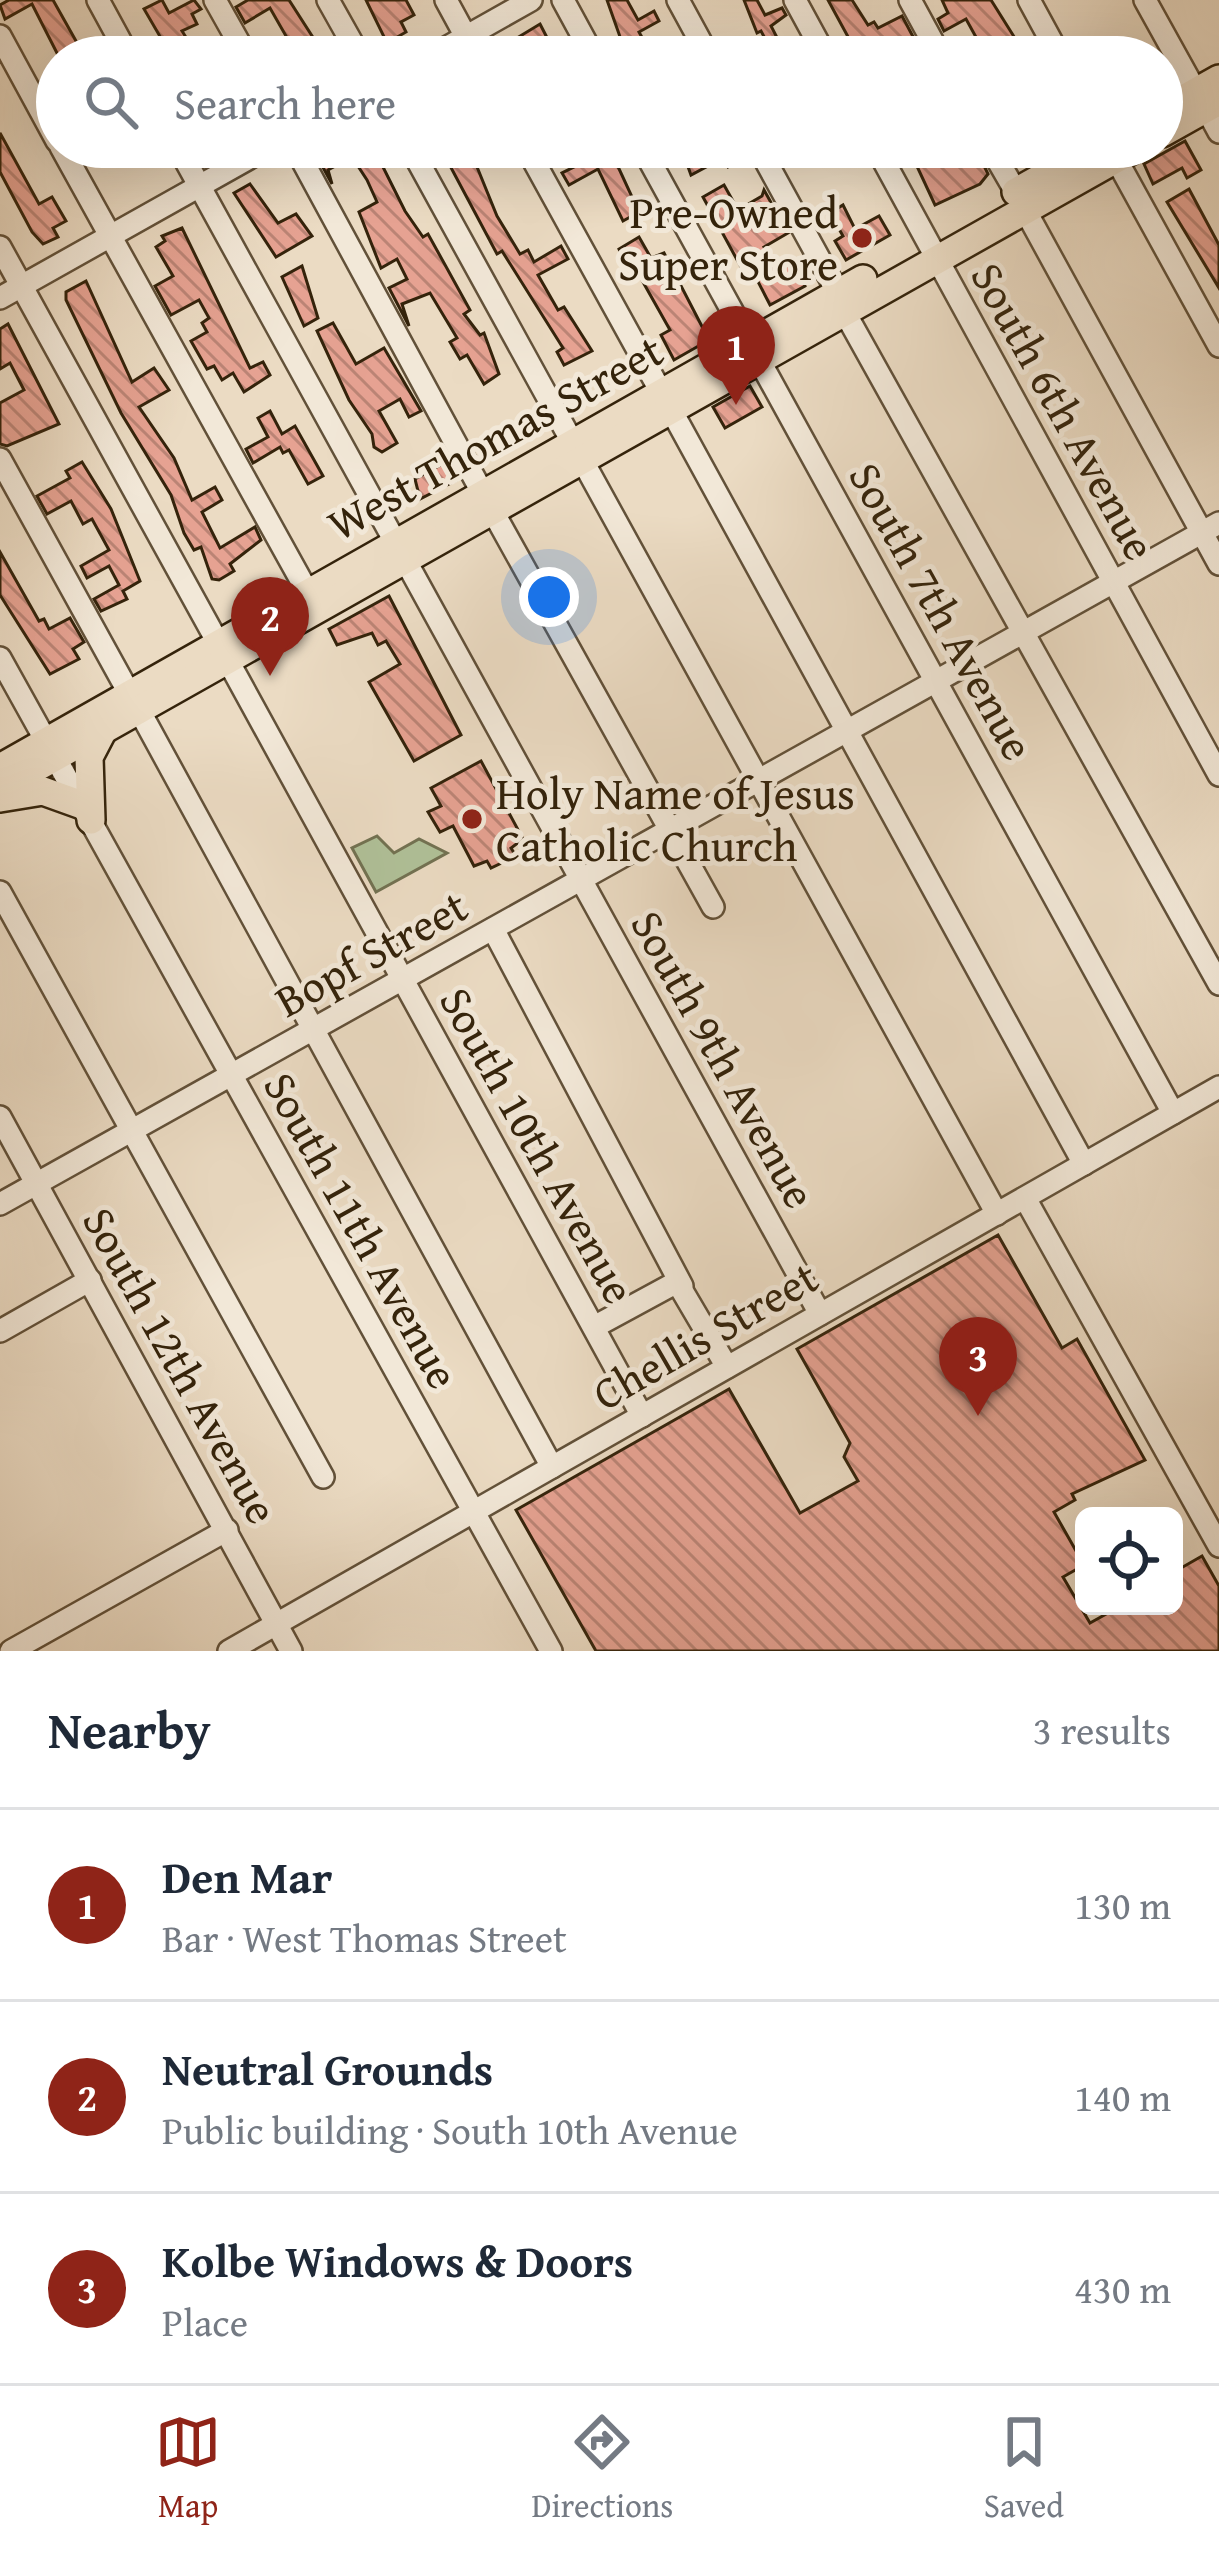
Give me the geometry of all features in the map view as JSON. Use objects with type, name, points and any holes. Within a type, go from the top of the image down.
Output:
[{"type":"main road","points":[[1183,120],[1212,102]]},
{"type":"main road","name":"West Thomas Street","points":[[0,788],[51,749],[222,650],[1081,168]]},
{"type":"main road","name":"West Thomas Street","points":[[222,650],[307,591],[400,550]]},
{"type":"main road","name":"West Thomas Street","points":[[0,768],[102,732],[134,702]]},
{"type":"main road","points":[[0,798],[47,791],[86,813],[88,757],[102,732]]},
{"type":"street","points":[[98,0],[118,36]]},
{"type":"street","points":[[215,0],[235,36]]},
{"type":"street","points":[[328,0],[348,36]]},
{"type":"street","points":[[446,0],[465,36]]},
{"type":"street","points":[[485,36],[531,0]]},
{"type":"street","points":[[563,0],[583,36]]},
{"type":"street","points":[[678,0],[698,36]]},
{"type":"street","points":[[795,0],[815,36]]},
{"type":"street","points":[[910,0],[930,36]]},
{"type":"street","points":[[1029,0],[1049,36]]},
{"type":"street","points":[[1144,0],[1168,36]]},
{"type":"street","points":[[0,36],[36,102]]},
{"type":"street","points":[[1183,58],[1212,102]]},
{"type":"street","points":[[72,168],[307,591]]},
{"type":"street","name":"South 9th Avenue","points":[[190,168],[820,1314]]},
{"type":"street","points":[[0,298],[230,168]]},
{"type":"street","points":[[306,168],[712,907]]},
{"type":"street","points":[[422,168],[997,1214]]},
{"type":"street","points":[[538,168],[1084,1164]]},
{"type":"street","name":"South 7th Avenue","points":[[654,168],[1173,1113]]},
{"type":"street","points":[[769,168],[1219,985]]},
{"type":"street","name":"South 6th Avenue","points":[[887,168],[1219,775]]},
{"type":"street","points":[[1002,168],[1210,528],[1219,564]]},
{"type":"street","points":[[1125,168],[1219,346]]},
{"type":"street","name":"South 10th Avenue","points":[[0,247],[642,1415]]},
{"type":"street","points":[[0,459],[552,1467]]},
{"type":"street","name":"Bopf Street","points":[[0,1204],[1210,528]]},
{"type":"street","name":"South 11th Avenue","points":[[0,658],[551,1651]]},
{"type":"street","points":[[0,892],[323,1477]]},
{"type":"street","points":[[494,929],[727,1367]]},
{"type":"street","name":"Chellis Street","points":[[229,1651],[1219,1087]]},
{"type":"street","name":"South 12th Avenue","points":[[0,1117],[291,1651]]},
{"type":"street","points":[[1025,1198],[1219,1546]]},
{"type":"street","points":[[0,1331],[90,1280]]},
{"type":"street","points":[[594,1327],[656,1291],[677,1282],[682,1286]]},
{"type":"street","points":[[11,1651],[227,1531]]},
{"type":"green space","points":[[377,836],[394,853],[419,839],[447,853],[376,892],[352,848]]},
{"type":"building","points":[[9,0],[53,0],[73,36],[48,36],[32,4],[5,19],[0,5]]},
{"type":"building","points":[[162,0],[169,13],[194,0],[201,9],[192,14],[197,24],[182,31],[185,36],[160,36],[144,9]]},
{"type":"building","points":[[248,0],[289,0],[312,36],[286,36],[270,8],[245,23],[236,7]]},
{"type":"building","points":[[366,0],[406,0],[414,15],[401,22],[406,32],[384,36]]},
{"type":"building","points":[[607,0],[627,0],[638,20],[654,11],[659,21],[639,32],[641,36],[620,36]]},
{"type":"building","points":[[744,0],[757,0],[765,15],[782,8],[786,15],[771,26],[776,36],[757,33]]},
{"type":"building","points":[[828,0],[852,0],[868,25],[874,22],[878,28],[902,16],[913,36],[848,36]]},
{"type":"building","points":[[942,0],[991,0],[1014,36],[975,36],[966,19],[944,31],[938,19],[948,13]]},
{"type":"building","points":[[540,24],[546,36],[520,36]]},
{"type":"building","points":[[0,133],[39,204],[52,197],[66,221],[53,228],[58,237],[43,244],[32,232],[0,172]]},
{"type":"building","points":[[1183,142],[1201,170],[1187,178],[1182,168]]},
{"type":"building","points":[[359,168],[384,168],[405,211],[423,237],[428,234],[470,310],[464,314],[480,335],[484,333],[499,374],[484,384],[467,355],[460,359],[450,342],[457,338],[430,293],[402,304],[409,326],[389,288],[407,279],[397,259],[381,268],[359,212],[377,202]]},
{"type":"building","points":[[451,168],[477,168],[497,216],[520,254],[528,250],[534,262],[561,246],[568,259],[538,275],[558,310],[564,307],[592,351],[564,365],[557,352],[563,348],[502,251],[497,254]]},
{"type":"building","points":[[572,168],[619,168],[639,212],[623,221],[598,169],[569,185],[562,173]]},
{"type":"building","points":[[918,168],[985,168],[988,174],[980,184],[935,205]]},
{"type":"building","points":[[1146,168],[1182,168],[1153,184]]},
{"type":"building","points":[[250,184],[278,223],[296,214],[312,236],[276,257],[234,193]]},
{"type":"building","points":[[724,185],[738,210],[764,190],[788,233],[764,247],[777,270],[791,262],[799,268],[805,286],[770,305],[750,266],[742,269],[703,197]]},
{"type":"building","points":[[1189,189],[1219,245],[1219,288],[1167,202]]},
{"type":"building","name":"Pre-Owned Super Store","points":[[843,205],[855,229],[879,216],[890,235],[846,260],[835,241],[843,236],[830,213]]},
{"type":"building","points":[[182,228],[250,368],[263,362],[270,375],[244,392],[233,373],[222,380],[214,366],[207,369],[191,341],[207,332],[202,323],[209,318],[199,300],[171,315],[155,286],[173,276],[156,247],[165,241],[162,236]]},
{"type":"building","points":[[639,237],[651,258],[664,253],[709,340],[674,360],[661,335],[670,330],[630,259],[625,262],[619,249]]},
{"type":"building","points":[[302,266],[318,318],[304,326],[282,277]]},
{"type":"building","points":[[86,281],[132,382],[154,368],[169,390],[139,407],[174,458],[192,500],[215,487],[222,500],[202,512],[220,548],[255,527],[261,540],[230,564],[234,571],[219,580],[212,579],[201,547],[194,550],[184,533],[171,495],[121,413],[66,300],[66,292]]},
{"type":"building","points":[[333,323],[356,364],[384,348],[421,411],[409,417],[400,399],[379,411],[397,443],[382,452],[374,447],[372,434],[349,400],[317,331]]},
{"type":"building","points":[[8,324],[59,424],[7,446],[0,444],[0,403],[24,390],[10,363],[0,369],[0,329]]},
{"type":"building","points":[[750,386],[762,407],[725,428],[713,407]]},
{"type":"building","points":[[270,411],[282,434],[295,426],[323,476],[308,484],[289,450],[283,453],[280,447],[253,463],[246,449],[268,437],[258,418]]},
{"type":"building","points":[[82,462],[111,509],[140,581],[123,591],[127,599],[101,611],[94,599],[119,585],[109,566],[87,578],[81,566],[109,550],[92,519],[83,524],[71,501],[47,514],[37,496],[70,478],[66,471]]},
{"type":"building","points":[[446,462],[457,480],[420,499],[415,479]]},
{"type":"building","points":[[0,552],[39,621],[44,619],[49,629],[70,618],[84,642],[73,649],[79,659],[50,674],[0,595]]},
{"type":"building","points":[[389,596],[461,735],[414,761],[369,682],[400,664],[386,641],[378,645],[372,633],[337,645],[329,629]]},
{"type":"building","name":"Holy Name of Jesus Catholic Church","points":[[481,761],[523,839],[511,848],[516,856],[491,868],[487,861],[474,866],[453,826],[440,832],[428,812],[441,806],[431,788]]},
{"type":"building","points":[[998,1235],[1062,1348],[1077,1339],[1145,1460],[1072,1494],[1075,1500],[1054,1512],[1075,1549],[1075,1570],[1063,1577],[1075,1597],[1075,1615],[1085,1615],[1090,1623],[1104,1615],[1183,1615],[1183,1567],[1202,1556],[1219,1586],[1219,1651],[596,1651],[516,1510],[729,1389],[800,1513],[858,1481],[844,1457],[850,1443],[797,1349]]},
{"type":"place","name":"Pre-Owned Super Store","points":[[862,238]]},
{"type":"place","name":"Den Mar","points":[[736,405]]},
{"type":"place","name":"Neutral Grounds","points":[[270,676]]},
{"type":"place","name":"Holy Name of Jesus Catholic Church","points":[[472,819]]},
{"type":"place","name":"Kolbe Windows & Doors","points":[[978,1416]]}]
